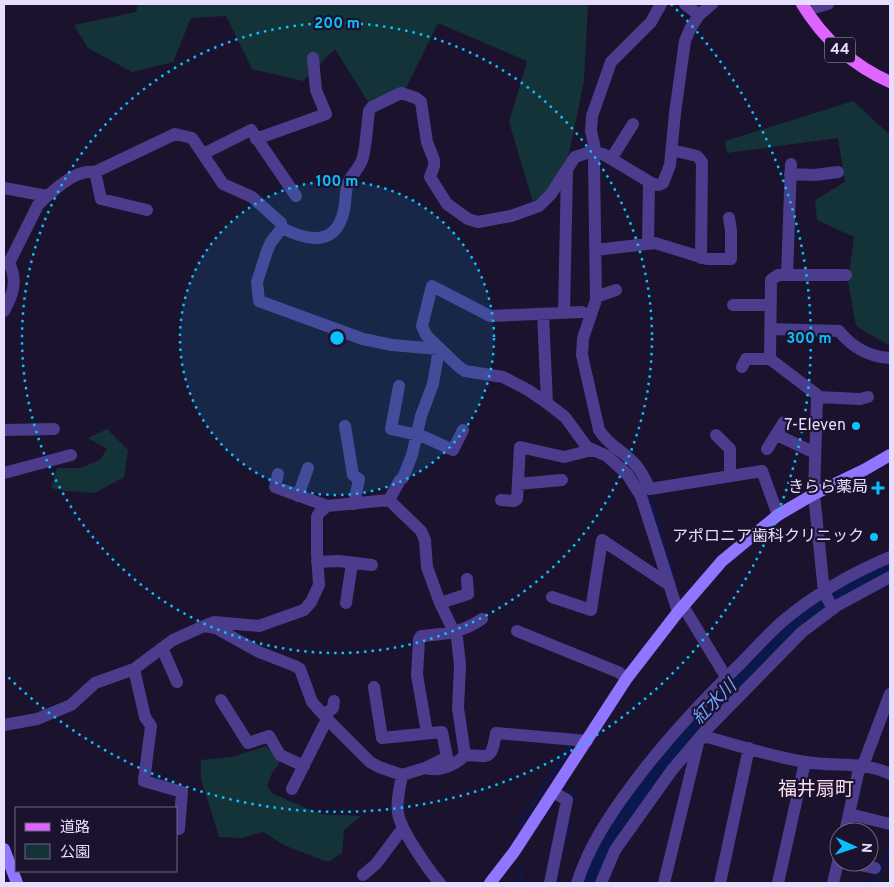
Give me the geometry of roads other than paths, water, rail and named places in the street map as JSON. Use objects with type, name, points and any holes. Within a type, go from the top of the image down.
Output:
[{"type":"main road","name":"44","points":[[804,7],[816,26],[850,60],[890,82]]},
{"type":"street","points":[[661,4],[651,22],[611,62],[592,116],[591,131],[596,153],[594,161],[596,297],[594,310],[583,338],[582,355],[599,430],[605,439],[634,463],[650,489],[762,471],[778,515]]},
{"type":"street","points":[[685,4],[698,15]]},
{"type":"street","points":[[282,228],[305,238],[320,239],[335,229],[344,209],[350,178],[362,161],[369,111],[372,107],[401,93],[416,98],[421,102],[427,142],[434,160],[430,178],[447,204],[472,221],[478,222],[511,216],[535,209],[551,194],[575,157],[587,153],[603,154],[649,182],[659,185],[663,183],[670,165],[685,41],[698,15],[712,4]]},
{"type":"street","points":[[804,7],[828,4]]},
{"type":"street","points":[[256,139],[326,114],[316,90],[313,58]]},
{"type":"street","points":[[612,159],[633,124]]},
{"type":"street","points":[[203,154],[251,130],[296,196]]},
{"type":"street","points":[[4,311],[14,287],[14,272],[6,263],[38,205],[69,179],[80,173],[86,171],[95,172],[175,134],[192,138],[223,184],[252,197],[279,220],[282,228]]},
{"type":"street","points":[[672,150],[698,156],[702,162],[701,258]]},
{"type":"street","points":[[787,275],[790,169],[815,174],[838,172]]},
{"type":"street","points":[[564,313],[567,170]]},
{"type":"street","points":[[95,172],[102,199],[146,210]]},
{"type":"street","points":[[648,243],[649,182]]},
{"type":"street","points":[[4,188],[47,196]]},
{"type":"street","points":[[596,250],[655,243],[701,258],[731,259],[729,218]]},
{"type":"street","points":[[282,228],[267,250],[257,282],[259,301],[363,339],[392,345],[439,349]]},
{"type":"street","points":[[770,359],[771,280],[778,275],[846,275]]},
{"type":"street","points":[[582,312],[490,316],[432,286],[422,326],[426,335],[439,349],[465,371],[502,377],[528,390],[547,403],[565,417],[587,447],[611,459],[634,484],[642,496],[668,584],[680,609],[726,677]]},
{"type":"street","points":[[596,297],[616,290]]},
{"type":"street","points":[[733,305],[770,305]]},
{"type":"street","points":[[543,314],[547,403]]},
{"type":"street","points":[[770,329],[838,331],[849,343],[869,354],[890,358]]},
{"type":"street","points":[[389,500],[408,467],[421,416],[433,384],[439,349]]},
{"type":"street","points":[[742,367],[746,359],[770,359],[816,394],[814,494],[824,593],[832,607]]},
{"type":"street","points":[[399,386],[391,429],[416,434],[452,455],[463,430]]},
{"type":"street","points":[[817,397],[860,399],[868,397]]},
{"type":"street","points":[[767,449],[784,422]]},
{"type":"street","points":[[345,426],[343,452],[353,475],[358,479],[354,504]]},
{"type":"street","points":[[4,430],[54,429]]},
{"type":"street","points":[[716,435],[730,449],[730,476]]},
{"type":"street","points":[[777,435],[815,453]]},
{"type":"street","points":[[501,500],[514,501],[517,499],[520,447],[564,456],[592,450]]},
{"type":"street","points":[[4,473],[71,455]]},
{"type":"street","points":[[490,883],[514,852],[627,678],[680,609],[722,561],[778,515],[814,494],[890,455]]},
{"type":"street","points":[[298,496],[308,468]]},
{"type":"street","points":[[278,474],[275,487],[327,506],[389,500]]},
{"type":"street","points":[[518,484],[562,480]]},
{"type":"street","points":[[389,500],[421,531],[425,540],[427,567],[440,603],[456,638],[460,665],[458,708],[465,755]]},
{"type":"street","points":[[4,725],[32,721],[74,703],[95,683],[134,669],[173,640],[214,622],[259,626],[304,610],[318,592],[317,517],[327,506]]},
{"type":"street","points":[[552,597],[591,610],[602,540],[668,584]]},
{"type":"street","points":[[578,883],[594,840],[659,750],[688,716],[784,621],[849,576],[890,557]]},
{"type":"street","points":[[318,562],[339,561],[372,565]]},
{"type":"street","points":[[346,603],[352,563]]},
{"type":"street","points":[[601,883],[615,850],[672,770],[699,739],[802,632],[832,607],[890,576]]},
{"type":"street","points":[[440,603],[468,594],[467,578]]},
{"type":"street","points":[[427,733],[417,674],[419,639],[421,636],[454,633],[482,618]]},
{"type":"street","points":[[204,626],[216,628],[259,652],[300,669],[312,702],[370,762],[379,767],[402,774],[425,768],[447,757],[442,732],[382,738],[374,687]]},
{"type":"street","points":[[517,631],[618,672],[627,678]]},
{"type":"street","points":[[162,648],[177,682]]},
{"type":"street","points":[[134,669],[145,717],[151,726],[144,781],[182,792],[179,829]]},
{"type":"street","points":[[847,822],[858,773],[890,694]]},
{"type":"street","points":[[222,700],[248,744],[269,736],[280,755],[304,766]]},
{"type":"street","points":[[292,789],[326,718],[333,708],[334,701]]},
{"type":"street","points":[[465,755],[488,756],[493,751],[496,733],[587,741]]},
{"type":"street","points":[[699,739],[707,737],[805,762],[861,766],[890,774]]},
{"type":"street","points":[[664,883],[699,739]]},
{"type":"street","points":[[720,883],[749,748]]},
{"type":"street","points":[[425,768],[430,769],[453,765],[465,755]]},
{"type":"street","points":[[778,883],[805,762]]},
{"type":"street","points":[[402,774],[398,815],[403,828],[440,883]]},
{"type":"street","points":[[550,883],[567,800],[554,792]]},
{"type":"street","points":[[849,814],[890,824]]},
{"type":"street","points":[[363,874],[376,864],[403,828]]},
{"type":"street","points":[[4,848],[6,862],[17,883]]},
{"type":"waterway","points":[[649,496],[675,582]]},
{"type":"waterway","name":"紅水川","points":[[588,883],[593,863],[609,836],[666,757],[701,715],[796,624],[848,589],[890,567]]},
{"type":"waterway","points":[[520,823],[571,744]]},
{"type":"waterway","points":[[572,801],[574,792]]},
{"type":"waterway","points":[[566,838],[569,819]]},
{"type":"waterway","points":[[873,883],[890,850]]},
{"type":"waterway","points":[[520,866],[522,883]]},
{"type":"waterway","points":[[557,883],[558,873]]},
{"type":"place","name":"7-Eleven","points":[[856,426]]},
{"type":"place","name":"きらら薬局","points":[[878,488]]},
{"type":"place","name":"アポロニア歯科クリニック","points":[[874,537]]},
{"type":"district","name":"福井扇町","points":[[816,790]]}]
